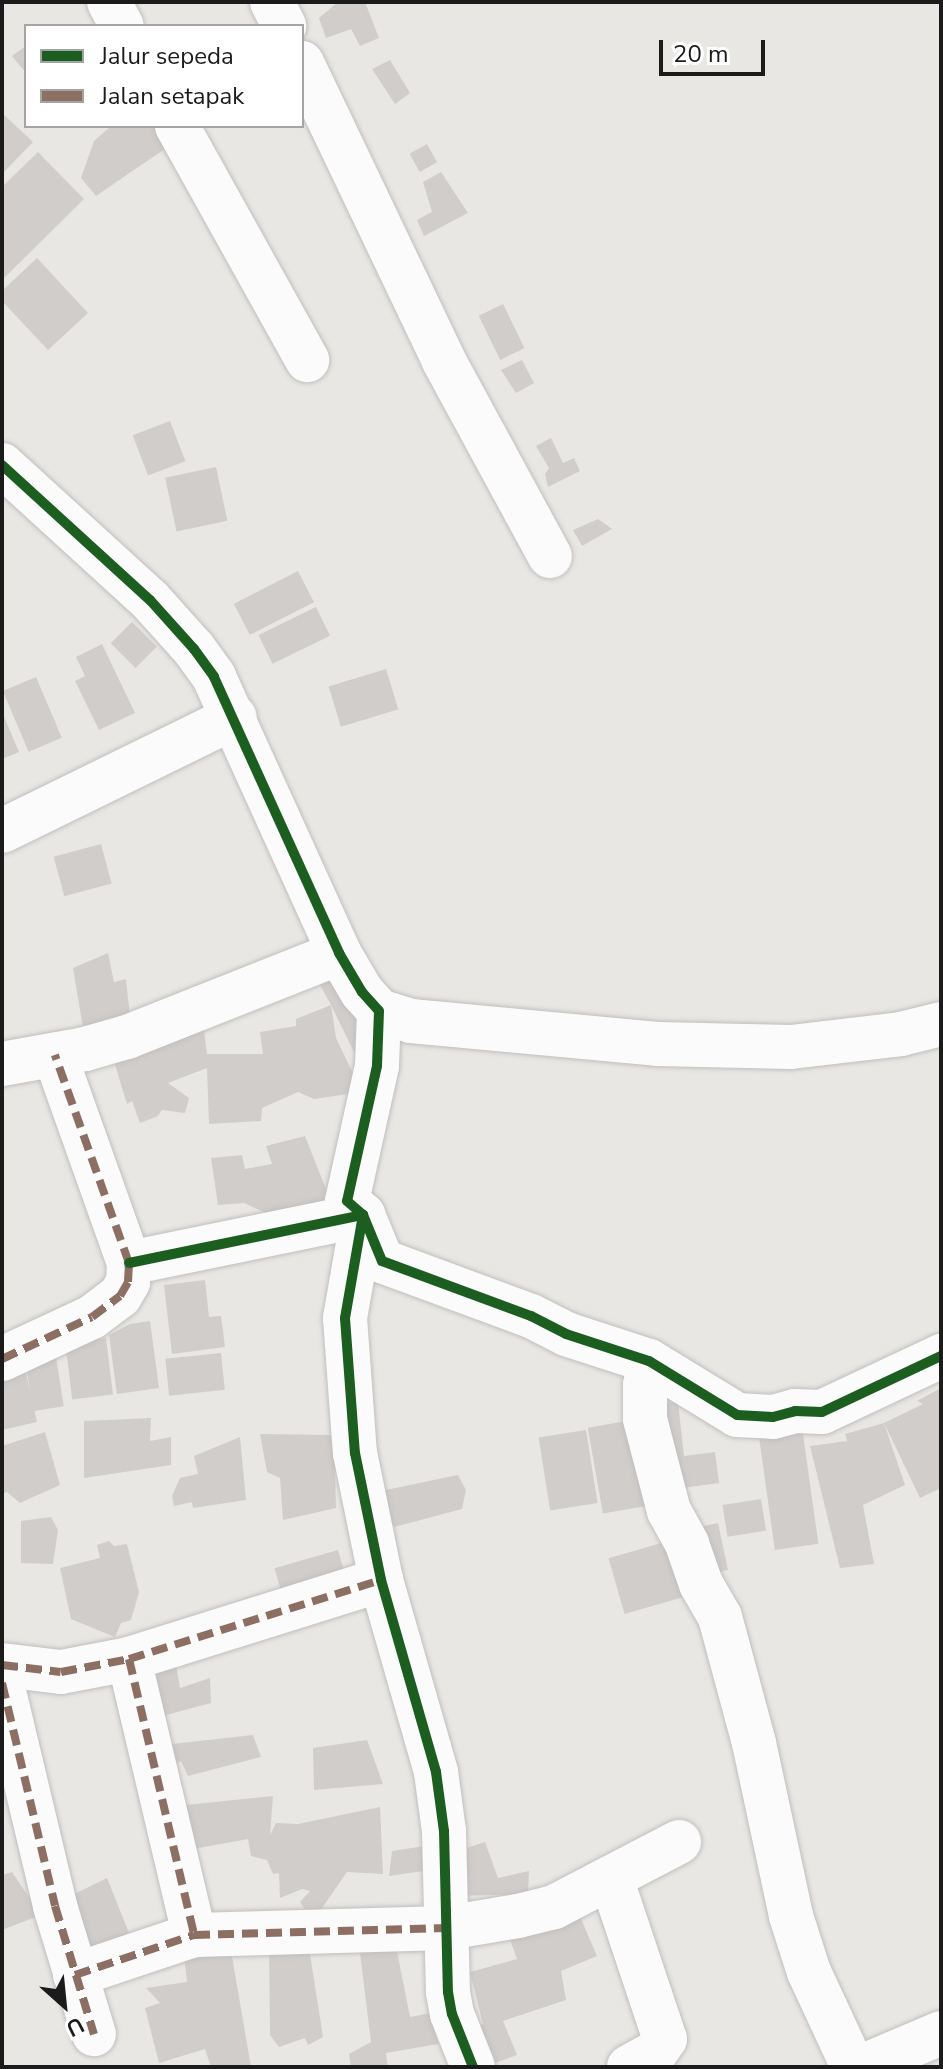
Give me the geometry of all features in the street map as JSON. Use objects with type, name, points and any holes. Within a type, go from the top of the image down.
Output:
[{"type":"street","points":[[109,2],[121,24]]},
{"type":"street","points":[[272,2],[283,24]]},
{"type":"street","points":[[304,67],[444,361],[550,556]]},
{"type":"street","points":[[178,128],[307,360]]},
{"type":"street","points":[[2,465],[150,600],[194,649],[235,717],[339,953],[362,992],[379,1011],[411,1021],[671,1045],[791,1047],[901,1034],[941,1024]]},
{"type":"street","points":[[2,831],[235,717]]},
{"type":"street","points":[[2,1064],[127,1037],[339,953]]},
{"type":"street","points":[[379,1011],[377,1066],[347,1201],[363,1215],[382,1261],[531,1316],[566,1334],[649,1361],[737,1415],[773,1417],[795,1411],[822,1412],[941,1356]]},
{"type":"street","points":[[2,1359],[107,1308],[128,1282],[129,1263],[55,1055]]},
{"type":"street","points":[[129,1263],[363,1215]]},
{"type":"street","points":[[363,1215],[345,1318],[355,1453],[381,1580],[436,1772],[444,1831],[452,2014],[473,2067]]},
{"type":"street","points":[[649,1361],[645,1419],[669,1511],[687,1544],[701,1584],[720,1617],[754,1743],[791,1916],[809,1972],[853,2067]]},
{"type":"street","points":[[2,1665],[61,1672],[129,1659],[381,1580]]},
{"type":"street","points":[[129,1659],[194,1935]]},
{"type":"street","points":[[2,1683],[75,1975],[94,2034]]},
{"type":"street","points":[[75,1975],[194,1935],[447,1928],[554,1907],[679,1842]]},
{"type":"street","points":[[611,1878],[665,2039],[656,2052],[629,2067]]},
{"type":"street","points":[[861,2067],[896,2049],[941,2033]]},
{"type":"building","points":[[338,2],[365,2],[379,38],[360,46],[351,29],[326,38],[319,18]]},
{"type":"building","points":[[24,47],[24,71],[12,56]]},
{"type":"building","points":[[390,60],[410,93],[395,104],[372,69]]},
{"type":"building","points":[[2,113],[33,142],[2,174]]},
{"type":"building","points":[[109,128],[160,128],[172,144],[96,196],[81,178],[94,141]]},
{"type":"building","points":[[427,144],[437,162],[420,172],[410,154]]},
{"type":"building","points":[[38,152],[84,199],[2,280],[2,187]]},
{"type":"building","points":[[441,172],[468,213],[424,236],[417,220],[432,212],[423,182]]},
{"type":"building","points":[[37,258],[88,313],[48,350],[2,301],[2,291]]},
{"type":"building","points":[[503,304],[524,348],[500,360],[479,316]]},
{"type":"building","points":[[522,360],[534,383],[516,393],[501,370]]},
{"type":"building","points":[[170,421],[185,461],[148,475],[133,435]]},
{"type":"building","points":[[551,438],[563,463],[574,458],[580,471],[548,487],[545,474],[549,468],[536,446]]},
{"type":"building","points":[[216,467],[227,521],[177,532],[165,478]]},
{"type":"building","points":[[598,519],[612,529],[582,546],[573,530]]},
{"type":"building","points":[[298,571],[314,602],[250,635],[234,604]]},
{"type":"building","points":[[316,607],[330,636],[273,664],[258,635]]},
{"type":"building","points":[[132,622],[157,647],[136,668],[111,643]]},
{"type":"building","points":[[102,644],[135,713],[99,730],[75,681],[85,676],[76,657]]},
{"type":"building","points":[[386,669],[398,709],[341,727],[329,687]]},
{"type":"building","points":[[36,677],[62,738],[29,752],[3,691]]},
{"type":"building","points":[[2,712],[19,752],[2,759]]},
{"type":"building","points":[[101,844],[112,884],[64,896],[54,857]]},
{"type":"building","points":[[108,953],[114,982],[126,979],[131,1026],[85,1040],[73,968]]},
{"type":"building","points":[[342,970],[373,1013],[356,1056],[318,981]]},
{"type":"building","points":[[331,1005],[336,1038],[362,1092],[314,1099],[298,1092],[262,1108],[261,1121],[209,1124],[207,1068],[168,1083],[189,1098],[185,1113],[162,1110],[158,1116],[140,1123],[132,1101],[127,1104],[110,1048],[202,1014],[207,1054],[263,1054],[260,1032],[296,1026],[296,1019]]},
{"type":"building","points":[[305,1136],[331,1202],[277,1218],[244,1203],[218,1205],[211,1158],[242,1155],[245,1169],[272,1164],[266,1146]]},
{"type":"building","points":[[205,1280],[209,1317],[221,1316],[225,1347],[172,1354],[164,1285]]},
{"type":"building","points":[[150,1321],[159,1388],[117,1394],[109,1335],[130,1324]]},
{"type":"building","points":[[106,1338],[113,1395],[72,1400],[65,1343]]},
{"type":"building","points":[[55,1351],[64,1406],[33,1411],[24,1356]]},
{"type":"building","points":[[221,1353],[225,1390],[169,1396],[165,1359]]},
{"type":"building","points":[[23,1360],[37,1422],[2,1430],[2,1365]]},
{"type":"building","points":[[941,1388],[941,1488],[920,1498],[884,1423],[923,1404],[917,1401]]},
{"type":"building","points":[[678,1402],[684,1456],[715,1452],[719,1483],[667,1490],[656,1404]]},
{"type":"building","points":[[151,1418],[150,1441],[171,1437],[171,1465],[84,1478],[84,1421]]},
{"type":"building","points":[[638,1419],[653,1505],[603,1514],[588,1428]]},
{"type":"building","points":[[884,1423],[905,1485],[863,1505],[874,1564],[840,1568],[810,1446],[847,1441],[845,1434]]},
{"type":"building","points":[[802,1427],[818,1544],[775,1550],[758,1433]]},
{"type":"building","points":[[586,1430],[598,1503],[550,1511],[539,1438]]},
{"type":"building","points":[[45,1432],[60,1485],[20,1503],[7,1492],[2,1494],[2,1446]]},
{"type":"building","points":[[260,1434],[330,1435],[350,1450],[350,1458],[335,1471],[336,1508],[283,1520],[280,1478],[267,1472]]},
{"type":"building","points":[[240,1437],[246,1500],[193,1508],[192,1502],[174,1506],[172,1496],[180,1478],[198,1474],[194,1456]]},
{"type":"building","points":[[458,1475],[466,1490],[462,1509],[394,1527],[376,1492]]},
{"type":"building","points":[[761,1499],[766,1531],[727,1537],[722,1505]]},
{"type":"building","points":[[51,1517],[58,1530],[53,1564],[21,1563],[21,1521]]},
{"type":"building","points":[[718,1523],[728,1570],[700,1576],[690,1529]]},
{"type":"building","points":[[672,1540],[688,1596],[625,1614],[609,1558]]},
{"type":"building","points":[[109,1541],[114,1546],[127,1544],[139,1592],[131,1620],[121,1623],[115,1637],[71,1619],[60,1568],[100,1558],[97,1545]]},
{"type":"building","points":[[338,1550],[348,1586],[285,1604],[275,1568]]},
{"type":"building","points":[[174,1653],[180,1688],[210,1678],[211,1703],[151,1719],[137,1667]]},
{"type":"building","points":[[253,1735],[261,1757],[188,1776],[181,1761],[160,1772],[154,1746]]},
{"type":"building","points":[[367,1740],[383,1784],[314,1790],[313,1748]]},
{"type":"building","points":[[273,1796],[270,1835],[276,1823],[298,1824],[380,1807],[383,1874],[347,1872],[313,1921],[300,1902],[310,1891],[302,1889],[280,1898],[279,1873],[273,1874],[267,1860],[251,1856],[248,1839],[188,1850],[186,1805]]},
{"type":"building","points":[[485,1842],[498,1878],[529,1871],[528,1894],[456,1896],[454,1852]]},
{"type":"building","points":[[431,1845],[428,1884],[423,1871],[389,1876],[392,1851]]},
{"type":"building","points":[[12,1872],[41,1915],[2,1930],[2,1875]]},
{"type":"building","points":[[107,1878],[135,1948],[84,1958],[60,1901]]},
{"type":"building","points":[[576,1907],[597,1956],[561,1971],[566,2000],[503,2021],[517,2055],[484,2067],[464,2032],[483,2024],[470,1972],[517,1959],[509,1937]]},
{"type":"building","points":[[394,1936],[410,2017],[431,2013],[438,2044],[386,2053],[388,2067],[351,2067],[349,2054],[371,2042],[359,1945]]},
{"type":"building","points":[[229,1939],[251,2067],[211,2067],[205,2049],[159,2063],[145,2008],[160,2003],[146,1988],[187,1982],[183,1947]]},
{"type":"building","points":[[269,1941],[309,1948],[323,2037],[308,2045],[305,2038],[279,2047],[270,2035]]},
{"type":"marked path","points":[[2,1359],[92,1317],[120,1296],[128,1282],[129,1263],[55,1055]]},
{"type":"marked path","points":[[2,1665],[61,1672],[129,1659],[381,1580]]},
{"type":"marked path","points":[[129,1659],[194,1935]]},
{"type":"marked path","points":[[2,1683],[55,1906],[94,2034]]},
{"type":"marked path","points":[[75,1975],[194,1935],[447,1928]]},
{"type":"cycle path","points":[[2,465],[150,600],[194,649],[214,677],[339,953],[362,992],[379,1011],[377,1066],[347,1201],[363,1215],[382,1261],[531,1316],[566,1334],[649,1361],[737,1415],[773,1417],[795,1411],[822,1412],[941,1356]]},
{"type":"cycle path","points":[[129,1263],[363,1215],[345,1318],[355,1453],[381,1580],[436,1772],[444,1831],[448,1992],[452,2014],[473,2067]]}]
